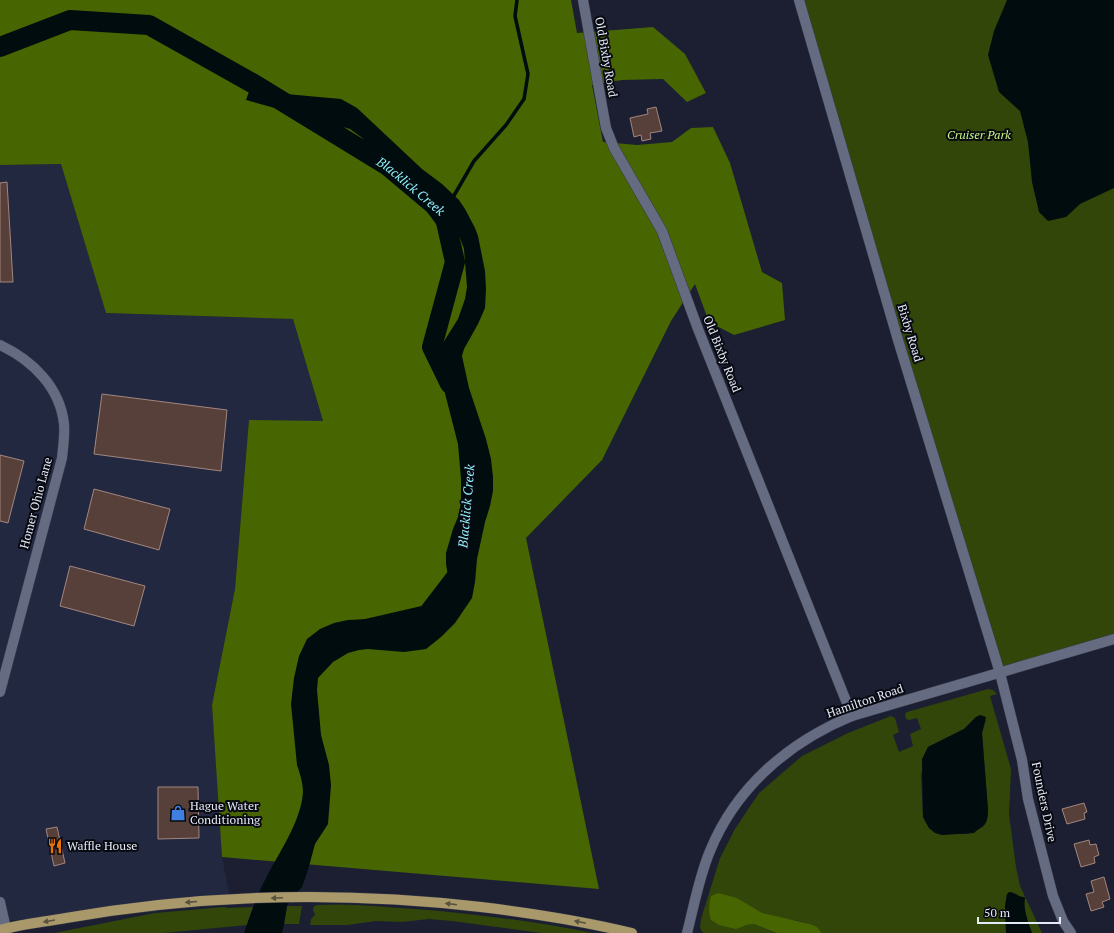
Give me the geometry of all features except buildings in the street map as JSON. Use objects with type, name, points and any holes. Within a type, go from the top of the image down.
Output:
[{"type":"main road","points":[[4,930],[105,911],[230,899],[316,896],[389,899],[508,910],[572,920],[632,933]]},
{"type":"street","name":"Old Bixby Road","points":[[583,0],[606,128],[614,148],[662,231],[698,329],[852,716]]},
{"type":"street","name":"Bixby Road","points":[[799,0],[898,340],[1000,673]]},
{"type":"street","name":"Homer Ohio Lane","points":[[0,345],[14,351],[39,371],[54,390],[64,424],[64,441],[62,458],[0,692]]},
{"type":"street","name":"Hamilton Road","points":[[687,933],[702,874],[725,819],[757,778],[779,758],[815,734],[852,716],[1114,639]]},
{"type":"street","name":"Founders Drive","points":[[1000,673],[1022,760],[1028,798],[1053,896],[1063,922],[1071,933]]},
{"type":"street","points":[[0,902],[4,930]]},
{"type":"shaded area","points":[[61,164],[106,313],[293,319],[323,422],[249,420],[235,589],[212,705],[222,857],[230,899],[4,921],[0,903],[0,165]]},
{"type":"green space","points":[[0,0],[571,0],[577,33],[653,27],[685,54],[706,93],[687,102],[663,79],[622,80],[592,85],[603,142],[637,145],[672,142],[691,128],[713,127],[730,163],[762,272],[782,283],[785,320],[734,335],[709,322],[695,284],[671,321],[602,460],[526,538],[599,889],[222,857],[212,705],[235,589],[249,420],[323,421],[293,319],[106,313],[61,164],[0,165]]},
{"type":"green space","name":"Cruiser Park","points":[[799,0],[1114,0],[1114,639],[1000,673]]},
{"type":"green space","points":[[988,689],[993,690],[997,694],[990,696],[1011,769],[1009,814],[1016,867],[1020,886],[1042,933],[1032,933],[1024,911],[1025,898],[1016,894],[1007,894],[1005,906],[1006,933],[822,933],[809,924],[768,916],[737,898],[743,926],[754,924],[777,933],[703,933],[700,928],[701,919],[720,858],[735,829],[759,793],[802,756],[848,733],[891,716],[895,718],[899,732],[893,735],[899,752],[913,746],[910,734],[921,729],[917,718],[909,720],[906,719],[905,714],[907,712]],"holes":[[[976,717],[986,720],[982,733],[988,816],[983,827],[968,834],[942,835],[929,828],[923,817],[921,775],[928,747],[964,729]]]},
{"type":"green space","points":[[718,893],[737,898],[762,913],[810,924],[817,927],[822,933],[777,933],[754,924],[736,929],[719,925],[711,920],[709,911],[711,896]]},
{"type":"green space","points":[[343,904],[460,913],[526,921],[592,933],[542,933],[429,919],[402,922],[376,921],[347,925],[310,925],[311,919],[315,915],[313,910],[314,906]]},
{"type":"green space","points":[[287,906],[302,906],[299,924],[284,924]]},
{"type":"green space","points":[[224,907],[253,907],[247,925],[164,933],[54,933],[155,913]]},
{"type":"water","points":[[1007,0],[1114,0],[1114,188],[1080,204],[1066,217],[1048,221],[1039,212],[1032,182],[1028,142],[1020,111],[999,92],[988,55],[994,31]]},
{"type":"water","points":[[255,75],[273,88],[286,94],[341,99],[357,108],[422,169],[442,184],[459,200],[465,209],[478,236],[485,271],[486,289],[485,308],[464,349],[462,356],[469,388],[486,439],[491,459],[493,477],[493,491],[477,559],[472,598],[455,623],[426,649],[404,652],[368,649],[359,650],[348,653],[333,662],[318,678],[317,690],[321,735],[329,765],[331,785],[328,824],[315,844],[302,887],[293,896],[287,906],[282,933],[244,933],[261,888],[288,838],[301,804],[303,789],[297,765],[291,704],[294,678],[299,656],[307,639],[320,629],[334,623],[348,620],[369,619],[391,626],[407,626],[419,623],[443,606],[448,596],[450,588],[446,564],[446,553],[461,503],[461,479],[458,444],[439,370],[438,355],[441,346],[458,319],[465,299],[467,287],[464,249],[460,238],[455,231],[448,227],[442,232],[399,174],[361,137],[350,129],[246,100]]},
{"type":"water","points":[[980,715],[986,717],[982,733],[988,810],[986,823],[974,833],[942,835],[935,833],[929,828],[923,817],[922,759],[928,747],[964,729]]},
{"type":"water","points":[[1009,892],[1025,897],[1025,910],[1032,933],[1006,933],[1005,906],[1007,894]]},
{"type":"waterway","points":[[452,199],[474,161],[506,125],[524,99],[528,74],[515,16],[517,0]]},
{"type":"waterway","name":"Blacklick Creek","points":[[0,47],[70,20],[149,25],[254,84],[388,166],[444,213],[455,262],[432,347],[450,384]]},
{"type":"waterway","name":"Blacklick Creek","points":[[362,630],[427,615],[460,572],[461,562]]},
{"type":"place","name":"Hague Water Conditioning","points":[[178,813]]},
{"type":"place","name":"Waffle House","points":[[55,846]]}]
